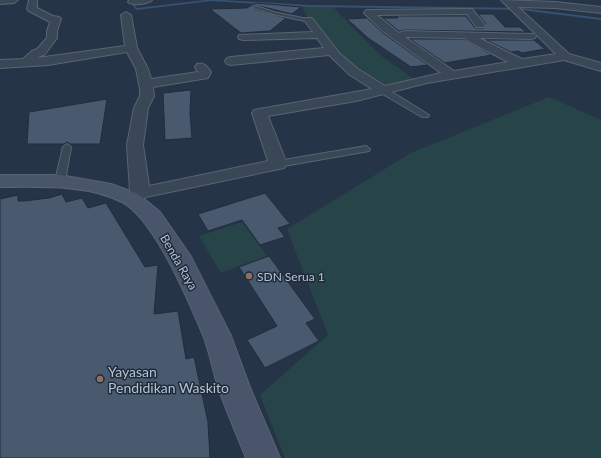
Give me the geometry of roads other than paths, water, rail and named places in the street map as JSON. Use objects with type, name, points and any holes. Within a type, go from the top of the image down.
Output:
[{"type":"street","points":[[0,1],[14,0]]},
{"type":"street","points":[[29,62],[29,59],[36,53],[41,52],[52,38],[52,31],[56,19],[50,19],[32,8],[33,0],[40,0]]},
{"type":"street","points":[[132,2],[148,0]]},
{"type":"street","points":[[511,6],[600,8]]},
{"type":"street","points":[[511,6],[565,56]]},
{"type":"street","points":[[451,74],[388,30],[369,13],[373,10],[469,11],[480,25]]},
{"type":"street","points":[[430,11],[436,24]]},
{"type":"street","points":[[126,15],[131,48],[142,69],[146,84],[147,96],[141,108],[135,146],[136,196],[278,164],[253,116],[384,91],[427,79],[515,60],[542,52]]},
{"type":"street","points":[[309,20],[332,51],[354,72],[384,91]]},
{"type":"street","points":[[404,34],[470,37],[531,36]]},
{"type":"street","points":[[243,37],[320,35]]},
{"type":"street","points":[[424,46],[470,37],[515,60]]},
{"type":"street","points":[[0,64],[61,59],[131,48]]},
{"type":"street","points":[[231,61],[332,51]]},
{"type":"street","points":[[461,65],[565,56],[601,67]]},
{"type":"street","points":[[146,84],[203,75],[205,72],[202,67]]},
{"type":"street","name":"Benda Raya","points":[[0,181],[60,181],[136,196],[178,255],[194,287],[217,336],[235,390],[263,458]]},
{"type":"lane","points":[[256,7],[273,13],[309,20]]},
{"type":"lane","points":[[384,91],[425,115]]},
{"type":"lane","points":[[60,181],[67,147]]},
{"type":"lane","points":[[278,164],[366,149]]},
{"type":"waterway","points":[[130,0],[136,9],[211,0],[309,6],[521,9],[601,19]]},
{"type":"place","name":"SDN Serua 1","points":[[249,276]]},
{"type":"place","name":"Yayasan Pendidikan Waskito","points":[[100,379]]}]
